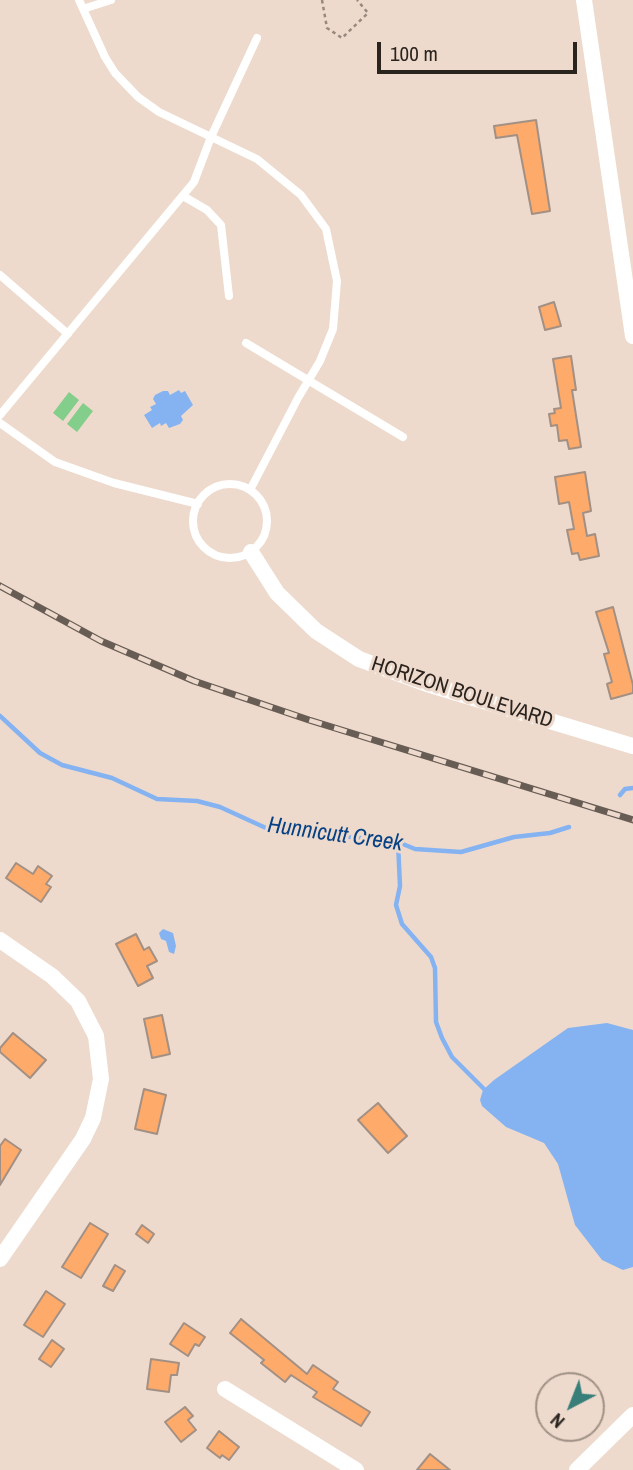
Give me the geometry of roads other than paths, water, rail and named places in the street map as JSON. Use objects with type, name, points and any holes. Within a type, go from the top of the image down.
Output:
[{"type":"street","points":[[584,0],[630,292],[633,336]]},
{"type":"street","name":"HORIZON BOULEVARD","points":[[251,552],[277,593],[316,631],[359,659],[427,684],[633,746]]},
{"type":"street","points":[[0,940],[66,987],[78,1001],[96,1036],[102,1079],[93,1118],[83,1139],[0,1259]]},
{"type":"street","points":[[225,1390],[356,1470]]},
{"type":"street","points":[[577,1470],[630,1423]]},
{"type":"lane","points":[[111,0],[81,4],[115,74],[138,97],[159,112],[257,159],[301,195],[326,229],[337,281],[333,329],[320,361],[250,490]]},
{"type":"lane","points":[[0,415],[194,182],[211,136],[257,38]]},
{"type":"lane","points":[[183,196],[207,210],[221,225],[229,296]]},
{"type":"lane","points":[[0,275],[68,334]]},
{"type":"lane","points":[[246,343],[403,437]]},
{"type":"lane","points":[[0,423],[55,462],[114,483],[198,504]]},
{"type":"lane","points":[[227,484],[250,490],[259,498],[268,521],[260,544],[240,557],[228,558],[206,549],[194,528],[194,515],[205,494],[227,484]]},
{"type":"water","points":[[179,390],[181,393],[185,391],[193,405],[181,416],[183,420],[169,428],[166,423],[161,426],[160,423],[152,428],[144,415],[156,404],[153,399],[155,395],[168,391],[170,395]]},
{"type":"water","points":[[163,929],[173,933],[176,946],[174,954],[169,952],[166,941],[161,939],[159,933]]},
{"type":"water","points":[[607,1023],[633,1030],[633,1267],[623,1270],[602,1260],[575,1225],[558,1164],[544,1143],[506,1127],[482,1106],[480,1100],[483,1090],[494,1080],[568,1028]]},
{"type":"waterway","name":"Hunnicutt Creek","points":[[0,716],[40,753],[62,765],[112,778],[157,799],[197,801],[220,807],[266,828],[398,842],[415,849],[461,852],[514,837],[550,833],[569,827]]},
{"type":"waterway","points":[[620,795],[625,789],[633,788]]},
{"type":"waterway","points":[[398,842],[400,886],[396,905],[402,924],[431,957],[435,968],[436,1022],[452,1057],[484,1089]]},
{"type":"railway","points":[[0,586],[101,641],[194,681],[309,720],[633,820]]}]
